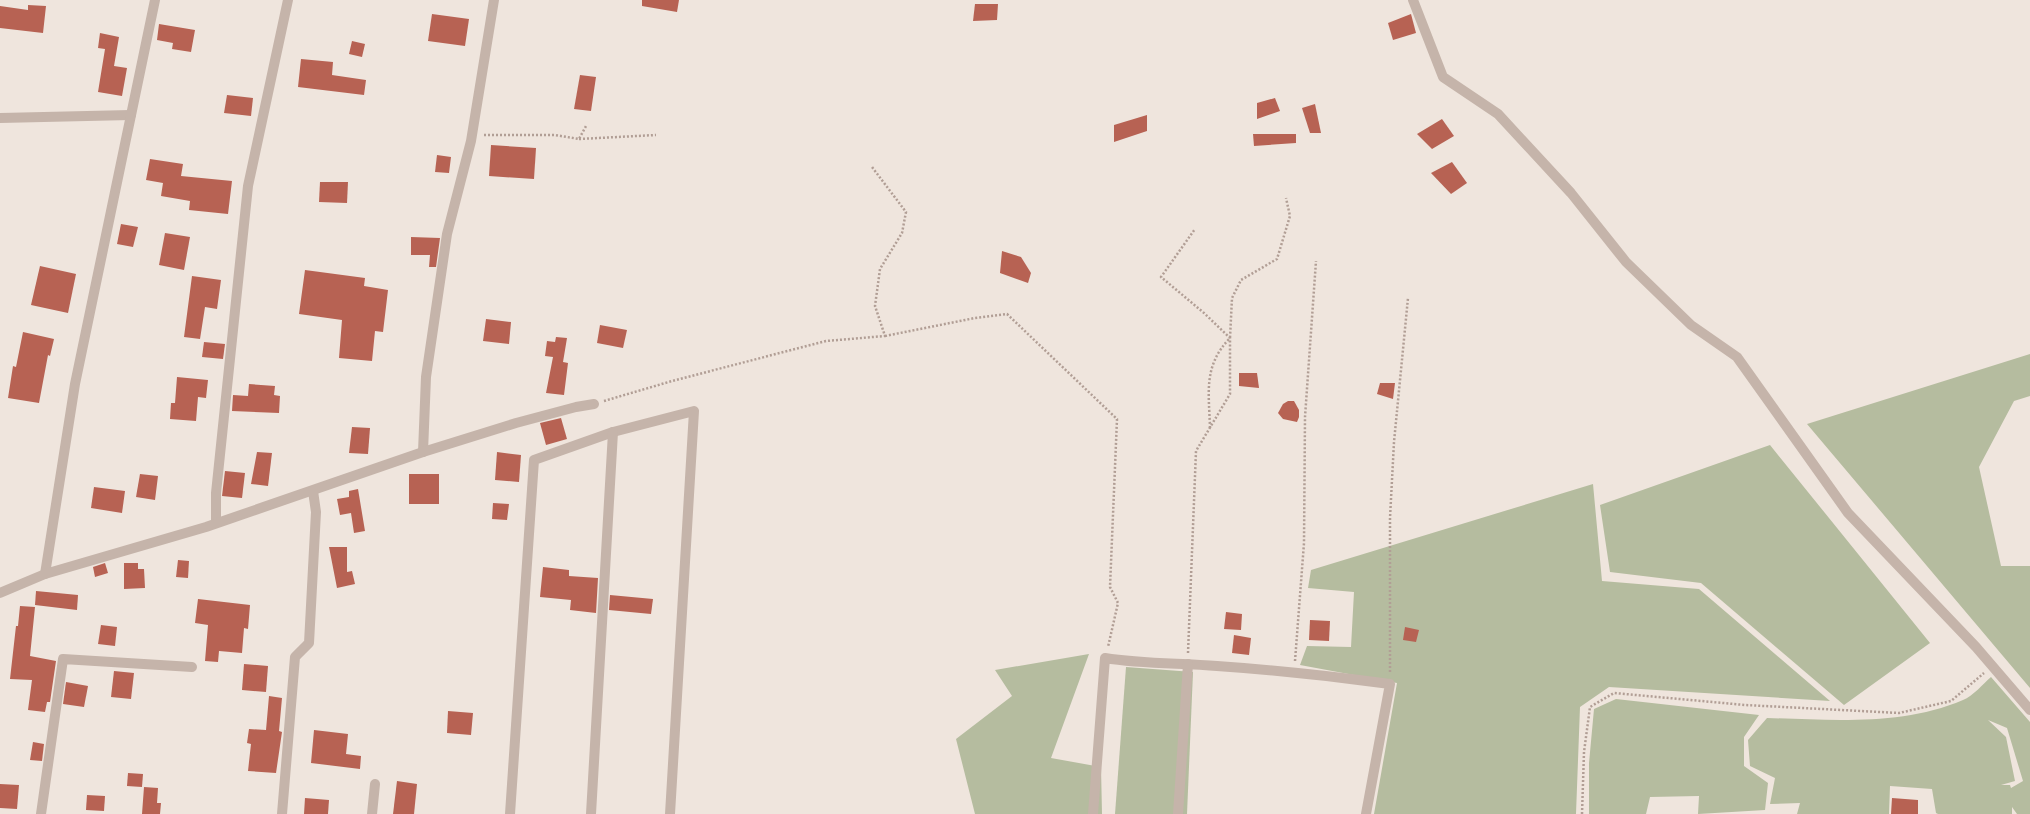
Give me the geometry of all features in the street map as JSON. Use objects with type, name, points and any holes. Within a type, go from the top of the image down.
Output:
[{"type":"street","points":[[45,574],[75,384],[155,0]]},
{"type":"street","points":[[216,522],[216,493],[248,186],[288,0]]},
{"type":"street","points":[[423,452],[426,377],[447,234],[471,141],[494,0]]},
{"type":"street","points":[[1413,0],[1443,77],[1498,114],[1571,193],[1626,262],[1691,325],[1737,357],[1848,513],[1992,666],[2030,710]]},
{"type":"street","points":[[0,118],[131,115]]},
{"type":"street","points":[[0,593],[45,574],[216,522],[423,452],[516,423],[576,407],[594,404]]},
{"type":"street","points":[[510,814],[534,460],[613,432],[694,411],[670,814]]},
{"type":"street","points":[[591,814],[613,432]]},
{"type":"street","points":[[282,814],[295,658],[309,643],[316,512],[313,490]]},
{"type":"street","points":[[1093,814],[1105,658],[1130,662],[1294,671],[1390,684],[1366,814]]},
{"type":"street","points":[[41,814],[63,659],[192,667]]},
{"type":"street","points":[[1178,814],[1188,664]]},
{"type":"street","points":[[372,814],[375,784]]},
{"type":"path","points":[[579,139],[586,126]]},
{"type":"path","points":[[471,141],[485,134],[555,135],[579,139],[656,135]]},
{"type":"path","points":[[872,167],[906,212],[902,233],[880,269],[875,306],[885,336]]},
{"type":"path","points":[[1188,664],[1196,451],[1230,394],[1232,298],[1241,280],[1277,259],[1290,216],[1286,198]]},
{"type":"path","points":[[1195,229],[1161,277],[1204,313],[1230,338]]},
{"type":"path","points":[[1294,671],[1304,543],[1305,417],[1316,261]]},
{"type":"path","points":[[1390,684],[1390,518],[1394,442],[1408,298]]},
{"type":"path","points":[[594,404],[672,381],[826,341],[885,336],[975,318],[1007,314],[1117,419],[1110,587],[1118,603],[1105,658]]},
{"type":"path","points":[[1210,428],[1208,377],[1218,350],[1230,338]]},
{"type":"path","points":[[1582,814],[1584,752],[1590,707],[1614,693],[1745,705],[1899,713],[1951,701],[1992,666]]},
{"type":"green space","points":[[2030,354],[2030,396],[2014,401],[1979,467],[2001,566],[2030,566],[2030,688],[1807,424]]},
{"type":"green space","points":[[1770,445],[1930,643],[1844,705],[1701,583],[1610,572],[1600,505]]},
{"type":"green space","points":[[1593,484],[1602,581],[1699,589],[1830,701],[1609,687],[1580,707],[1576,814],[1374,814],[1397,683],[1300,665],[1307,646],[1351,647],[1354,592],[1308,588],[1311,570]]},
{"type":"green space","points":[[1089,654],[1051,758],[1101,767],[1102,814],[975,814],[956,739],[1012,696],[995,670]]},
{"type":"green space","points":[[1126,667],[1193,672],[1187,814],[1115,814]]},
{"type":"green space","points":[[1991,677],[2030,722],[2030,814],[2017,814],[2012,807],[2012,814],[1938,814],[1936,813],[1932,789],[1890,786],[1889,814],[1797,814],[1800,803],[1770,804],[1775,778],[1750,766],[1748,740],[1767,718],[1866,720],[1916,714],[1963,700],[1974,693]],"holes":[[[1988,720],[2007,728],[2023,781],[2011,788],[2010,785],[2001,785],[2015,781],[2006,737]]]},
{"type":"green space","points":[[1616,699],[1759,715],[1744,737],[1744,766],[1768,783],[1765,810],[1698,814],[1699,796],[1650,797],[1646,814],[1589,814],[1589,763],[1594,709]]},
{"type":"building","points":[[642,0],[679,0],[677,12],[642,6]]},
{"type":"building","points":[[975,4],[998,4],[997,20],[973,21]]},
{"type":"building","points":[[28,5],[46,6],[43,33],[0,28],[0,6],[28,10]]},
{"type":"building","points":[[432,14],[469,19],[465,46],[428,41]]},
{"type":"building","points":[[1411,14],[1416,33],[1393,40],[1388,23]]},
{"type":"building","points":[[159,24],[195,30],[191,52],[172,49],[173,43],[157,40]]},
{"type":"building","points":[[100,33],[119,37],[114,66],[127,68],[122,96],[98,92],[105,49],[98,48]]},
{"type":"building","points":[[352,41],[365,44],[362,57],[349,54]]},
{"type":"building","points":[[301,59],[333,62],[332,75],[366,80],[364,95],[298,87]]},
{"type":"building","points":[[580,75],[596,77],[591,111],[574,109]]},
{"type":"building","points":[[227,95],[253,98],[251,116],[224,113]]},
{"type":"building","points":[[1275,98],[1280,111],[1257,119],[1257,103]]},
{"type":"building","points":[[1315,104],[1321,133],[1310,133],[1302,108]]},
{"type":"building","points":[[1147,115],[1147,131],[1114,142],[1114,125]]},
{"type":"building","points":[[1442,119],[1454,136],[1432,149],[1417,134]]},
{"type":"building","points":[[1253,134],[1296,134],[1296,143],[1254,146]]},
{"type":"building","points":[[491,145],[536,148],[534,179],[489,176]]},
{"type":"building","points":[[437,155],[451,157],[449,173],[435,172]]},
{"type":"building","points":[[150,159],[183,164],[181,176],[232,181],[228,214],[189,210],[190,201],[161,196],[163,183],[146,180]]},
{"type":"building","points":[[1452,162],[1467,183],[1451,194],[1431,173]]},
{"type":"building","points":[[320,182],[348,182],[347,203],[319,202]]},
{"type":"building","points":[[121,224],[138,227],[133,247],[117,244]]},
{"type":"building","points":[[165,233],[190,237],[184,270],[159,265]]},
{"type":"building","points":[[411,237],[440,238],[436,267],[429,267],[430,255],[411,255]]},
{"type":"building","points":[[1002,251],[1021,257],[1031,273],[1028,283],[1000,273]]},
{"type":"building","points":[[40,266],[76,274],[68,313],[31,305]]},
{"type":"building","points":[[305,270],[365,278],[364,286],[388,290],[383,332],[375,331],[372,361],[339,358],[342,320],[299,314]]},
{"type":"building","points":[[192,276],[221,280],[217,309],[205,307],[200,339],[184,337]]},
{"type":"building","points":[[486,319],[511,322],[509,344],[483,341]]},
{"type":"building","points":[[600,325],[627,330],[623,348],[597,343]]},
{"type":"building","points":[[23,332],[54,339],[50,356],[48,355],[39,403],[8,398],[13,366],[16,367]]},
{"type":"building","points":[[556,337],[567,338],[563,362],[568,363],[564,395],[546,393],[553,357],[545,356],[547,341],[555,342]]},
{"type":"building","points":[[204,342],[225,344],[223,359],[202,357]]},
{"type":"building","points":[[1239,373],[1257,373],[1259,388],[1239,386]]},
{"type":"building","points":[[177,377],[208,380],[206,398],[198,397],[196,421],[170,419],[171,403],[175,403]]},
{"type":"building","points":[[1380,383],[1395,383],[1393,399],[1377,394]]},
{"type":"building","points":[[249,384],[275,386],[274,395],[280,396],[279,413],[232,411],[233,395],[248,396]]},
{"type":"building","points":[[1288,401],[1294,401],[1299,410],[1297,422],[1283,419],[1278,413],[1283,404]]},
{"type":"building","points":[[561,418],[567,439],[546,445],[540,423]]},
{"type":"building","points":[[352,427],[370,428],[368,454],[349,453]]},
{"type":"building","points":[[257,452],[272,453],[268,486],[251,484]]},
{"type":"building","points":[[497,452],[521,455],[519,482],[495,480]]},
{"type":"building","points":[[225,471],[245,473],[242,498],[222,496]]},
{"type":"building","points":[[140,474],[158,476],[155,500],[136,497]]},
{"type":"building","points":[[409,474],[439,474],[439,504],[409,504]]},
{"type":"building","points":[[94,487],[125,491],[122,513],[91,508]]},
{"type":"building","points":[[358,489],[365,531],[354,533],[351,513],[340,515],[337,499],[349,497],[349,491]]},
{"type":"building","points":[[493,503],[509,504],[507,520],[492,519]]},
{"type":"building","points":[[329,547],[347,547],[347,572],[352,571],[355,584],[337,588]]},
{"type":"building","points":[[178,560],[189,561],[188,578],[176,577]]},
{"type":"building","points":[[105,563],[108,573],[95,577],[93,567]]},
{"type":"building","points":[[124,563],[138,563],[138,569],[144,569],[145,588],[124,589]]},
{"type":"building","points":[[543,567],[569,570],[569,576],[598,578],[596,613],[570,610],[571,600],[540,597]]},
{"type":"building","points":[[36,591],[78,595],[77,610],[35,605]]},
{"type":"building","points":[[610,595],[653,599],[651,614],[609,610]]},
{"type":"building","points":[[198,599],[250,605],[248,629],[244,628],[242,653],[219,651],[218,662],[205,661],[208,625],[195,623]]},
{"type":"building","points":[[20,606],[35,607],[30,656],[56,661],[50,702],[47,702],[45,712],[28,710],[32,680],[10,679],[16,626],[18,626]]},
{"type":"building","points":[[1226,612],[1242,614],[1241,630],[1224,629]]},
{"type":"building","points":[[1310,620],[1330,621],[1329,641],[1309,640]]},
{"type":"building","points":[[101,625],[117,627],[115,646],[98,644]]},
{"type":"building","points":[[1405,627],[1419,630],[1416,642],[1403,640]]},
{"type":"building","points":[[1234,635],[1251,638],[1249,655],[1232,653]]},
{"type":"building","points":[[244,664],[268,666],[266,692],[242,690]]},
{"type":"building","points":[[114,671],[134,673],[131,699],[111,697]]},
{"type":"building","points":[[66,682],[88,686],[84,707],[63,704]]},
{"type":"building","points":[[269,696],[282,698],[279,731],[282,732],[276,773],[248,771],[251,744],[247,743],[249,729],[266,730]]},
{"type":"building","points":[[448,711],[473,713],[471,735],[447,733]]},
{"type":"building","points":[[314,730],[348,734],[346,754],[361,756],[360,769],[311,763]]},
{"type":"building","points":[[33,742],[44,744],[42,761],[30,760]]},
{"type":"building","points":[[128,773],[143,774],[142,787],[127,786]]},
{"type":"building","points":[[397,781],[417,784],[414,814],[393,814]]},
{"type":"building","points":[[0,784],[19,785],[17,809],[0,808]]},
{"type":"building","points":[[144,787],[158,788],[157,803],[161,803],[160,814],[142,814]]},
{"type":"building","points":[[87,795],[105,796],[104,811],[86,810]]},
{"type":"building","points":[[305,798],[329,800],[328,814],[304,814]]},
{"type":"building","points":[[1892,798],[1918,800],[1918,814],[1891,814]]}]
